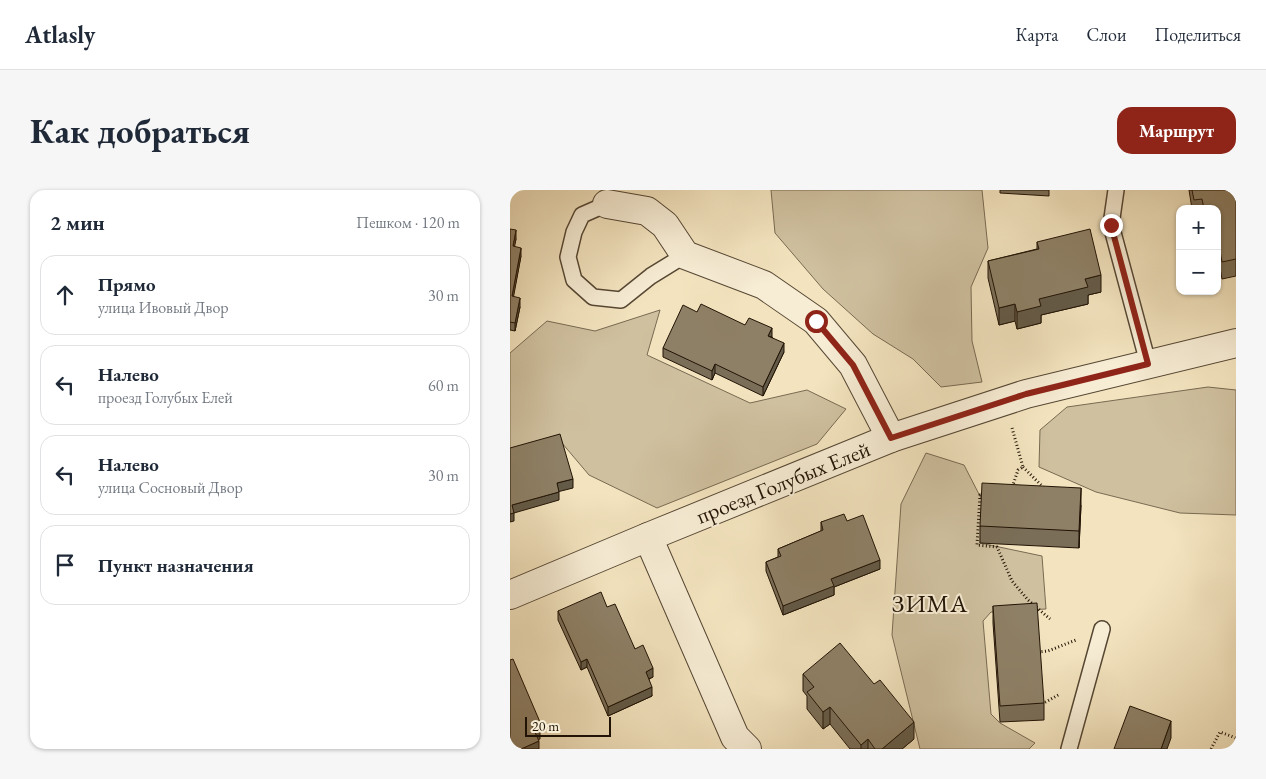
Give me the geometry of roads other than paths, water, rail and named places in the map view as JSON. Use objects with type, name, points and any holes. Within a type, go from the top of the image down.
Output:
[{"type":"street","points":[[607,204],[648,211],[665,225],[685,255],[764,285],[816,321],[853,365],[891,438]]},
{"type":"street","name":"проезд Голубых Елей","points":[[510,595],[891,438],[1026,394],[1236,343]]},
{"type":"street","points":[[648,537],[734,745]]},
{"type":"lane","points":[[1116,190],[1111,225],[1148,364]]},
{"type":"lane","points":[[607,204],[582,215],[574,232],[568,257],[574,280],[593,297],[621,300],[651,276],[685,255]]},
{"type":"lane","points":[[1069,749],[1102,629]]},
{"type":"district","name":"ЗИМА","points":[[930,603]]}]
